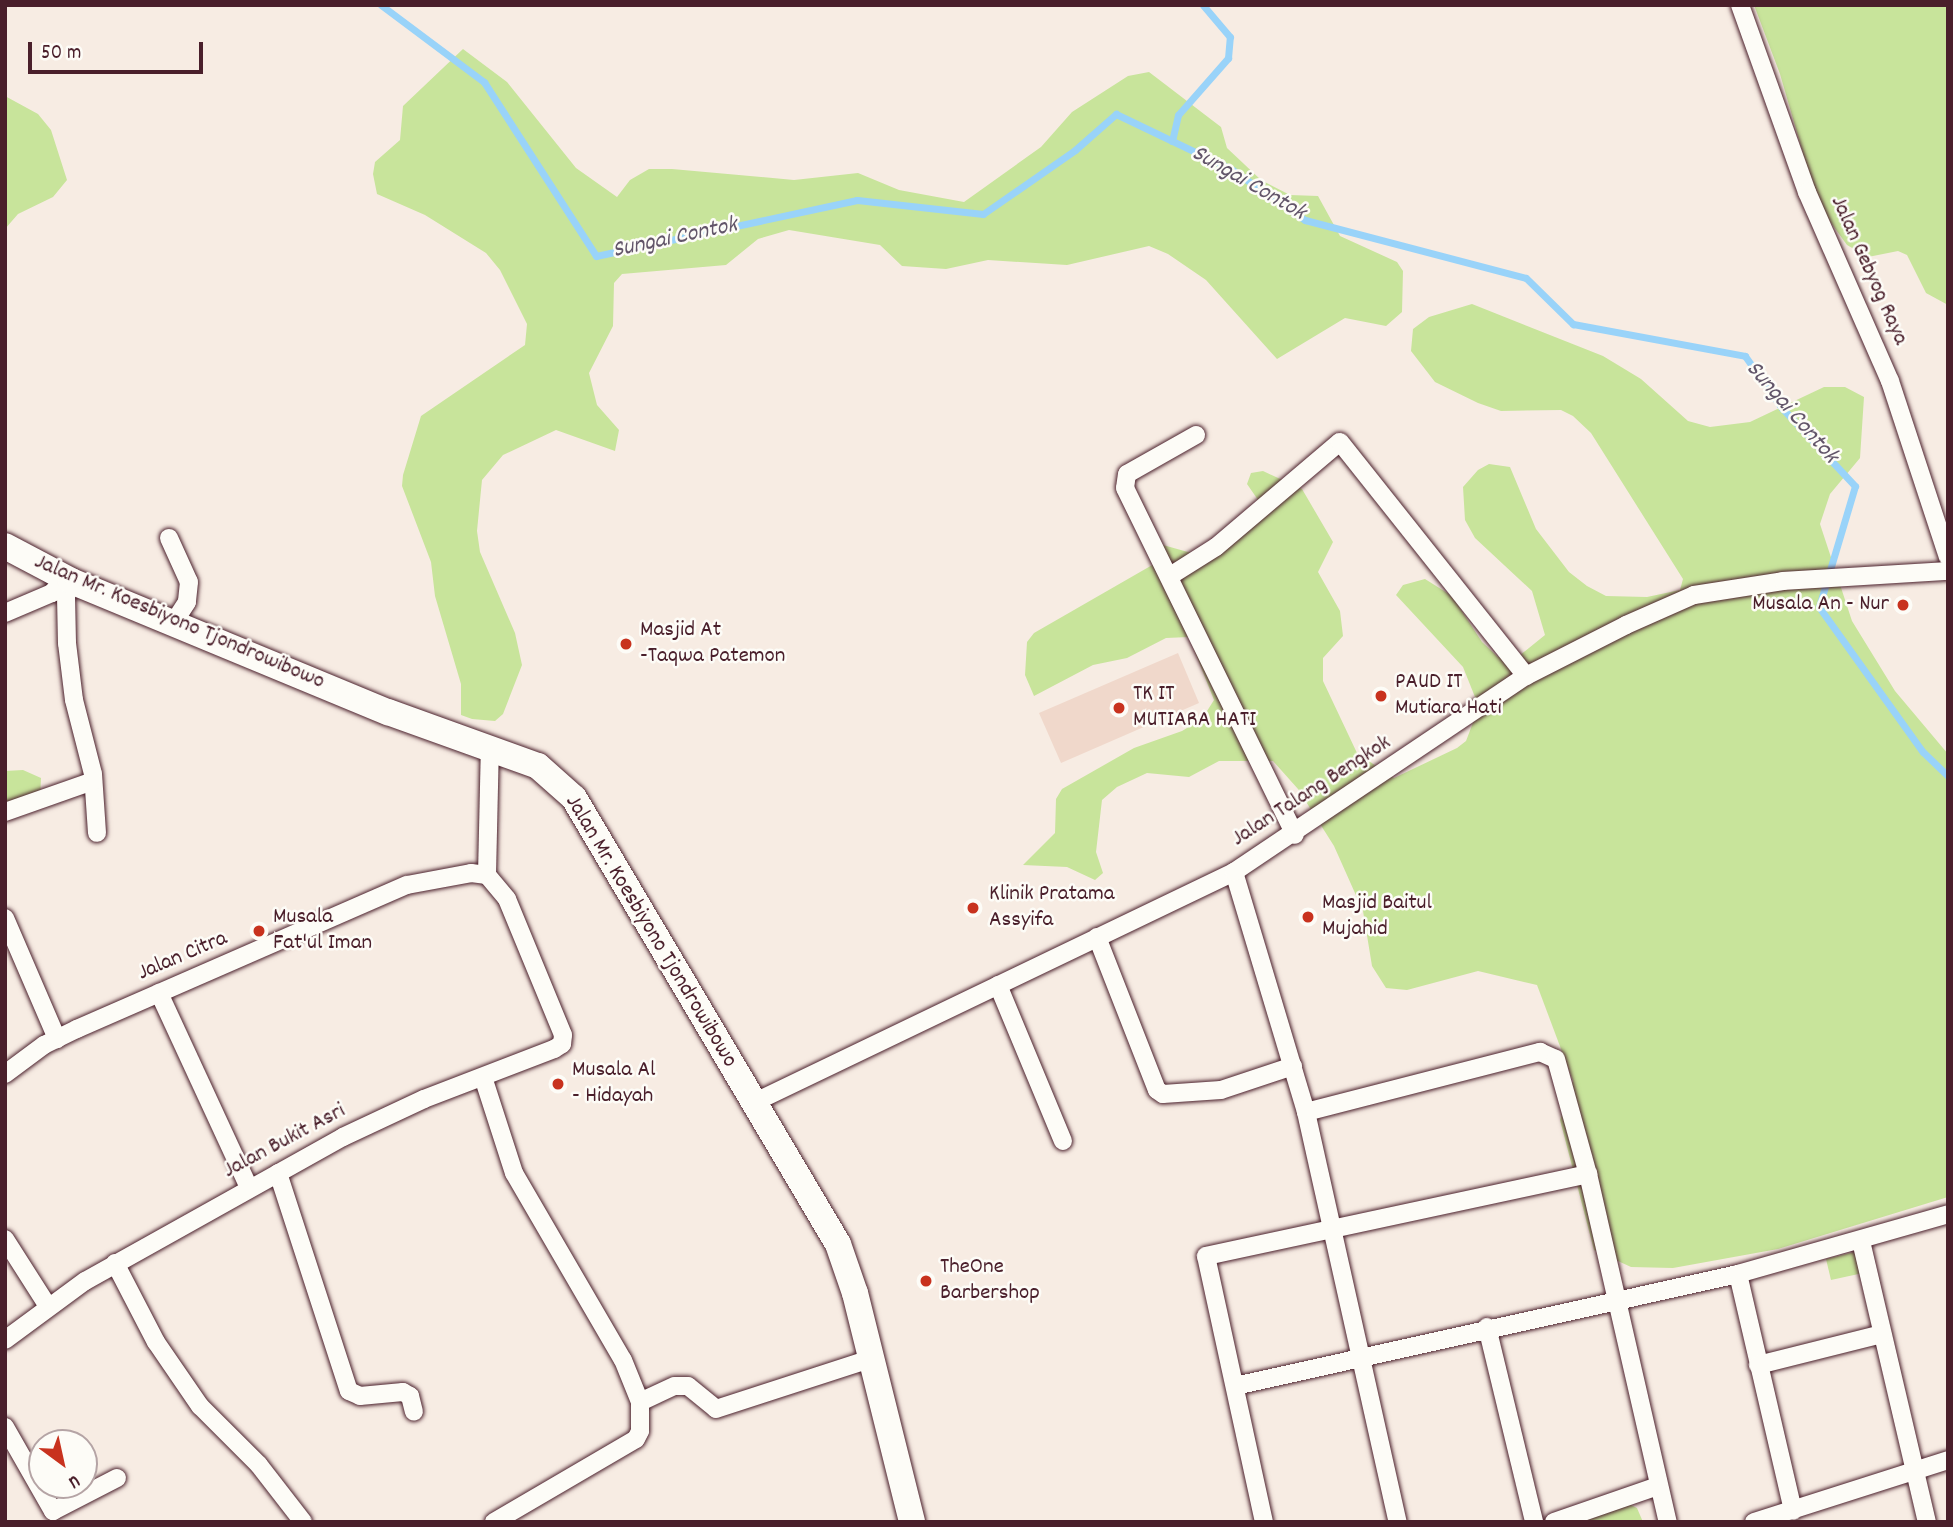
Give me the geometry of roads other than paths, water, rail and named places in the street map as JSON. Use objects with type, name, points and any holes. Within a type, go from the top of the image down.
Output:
[{"type":"main road","name":"Jalan Mr. Koesbiyono Tjondrowibowo","points":[[5,546],[68,579],[388,712],[491,746],[538,766],[574,798],[838,1244],[912,1522]]},
{"type":"street","name":"Jalan Gebyog Raya","points":[[1740,5],[1807,192],[1890,381],[1948,557]]},
{"type":"street","points":[[1196,435],[1123,479],[1295,835]]},
{"type":"street","points":[[1170,576],[1216,547],[1340,442],[1526,676]]},
{"type":"street","points":[[169,538],[189,582],[187,602],[174,622]]},
{"type":"street","name":"Jalan Talang Bengkok","points":[[753,1103],[1234,872],[1295,835],[1526,676],[1694,595],[1783,581],[1948,572]]},
{"type":"street","points":[[5,613],[52,593],[68,579]]},
{"type":"street","points":[[68,579],[67,643],[74,699],[93,781],[97,833]]},
{"type":"street","points":[[491,746],[487,876],[508,899],[563,1035],[562,1044],[554,1049],[483,1077],[514,1172],[623,1360],[640,1402],[640,1430],[636,1439],[494,1522]]},
{"type":"street","points":[[5,812],[93,781]]},
{"type":"street","points":[[1234,872],[1306,1112],[1398,1522]]},
{"type":"street","name":"Jalan Citra","points":[[5,1074],[57,1039],[407,886],[471,873],[487,876]]},
{"type":"street","points":[[5,918],[57,1039]]},
{"type":"street","points":[[1097,937],[1157,1090],[1163,1094],[1222,1090],[1293,1066]]},
{"type":"street","points":[[998,985],[1063,1141]]},
{"type":"street","points":[[159,993],[249,1188]]},
{"type":"street","points":[[1306,1112],[1540,1052],[1549,1054],[1561,1066],[1618,1298],[1668,1522]]},
{"type":"street","name":"Jalan Bukit Asri","points":[[5,1340],[47,1305],[115,1263],[249,1188],[389,1115],[483,1077]]},
{"type":"street","points":[[278,1173],[349,1391],[360,1396],[403,1392],[410,1396],[414,1412]]},
{"type":"street","points":[[1264,1522],[1206,1256],[1588,1174]]},
{"type":"street","points":[[1235,1386],[1362,1360],[1487,1327],[1738,1274],[1948,1214]]},
{"type":"street","points":[[5,1239],[47,1305]]},
{"type":"street","points":[[1861,1241],[1927,1522]]},
{"type":"street","points":[[115,1263],[156,1342],[200,1406],[259,1465],[303,1522]]},
{"type":"street","points":[[1738,1274],[1793,1511]]},
{"type":"street","points":[[1487,1327],[1534,1522]]},
{"type":"street","points":[[1758,1365],[1882,1334]]},
{"type":"street","points":[[640,1402],[675,1386],[688,1387],[716,1409],[870,1359]]},
{"type":"street","points":[[5,1427],[53,1511],[117,1478]]},
{"type":"street","points":[[1754,1522],[1948,1460]]},
{"type":"street","points":[[1554,1522],[1658,1486]]},
{"type":"waterway","name":"Sungai Contok","points":[[381,5],[484,82],[596,256],[857,200],[983,214],[1075,150],[1116,114],[1231,169],[1305,220],[1526,278],[1573,324],[1745,356],[1782,408],[1855,486],[1819,607],[1923,752],[1948,776]]},
{"type":"waterway","points":[[1172,141],[1178,115],[1228,58],[1230,37],[1203,5]]},
{"type":"place","name":"Musala An - Nur","points":[[1903,605]]},
{"type":"place","name":"Masjid At -Taqwa Patemon","points":[[626,644]]},
{"type":"place","name":"PAUD IT Mutiara Hati","points":[[1381,696]]},
{"type":"place","name":"TK IT MUTIARA HATI","points":[[1119,708]]},
{"type":"place","name":"Klinik Pratama Assyifa","points":[[973,908]]},
{"type":"place","name":"Masjid Baitul Mujahid","points":[[1308,917]]},
{"type":"place","name":"Musala Fat'ul Iman","points":[[259,931]]},
{"type":"place","name":"Musala Al - Hidayah","points":[[558,1084]]},
{"type":"place","name":"TheOne Barbershop","points":[[926,1281]]}]
